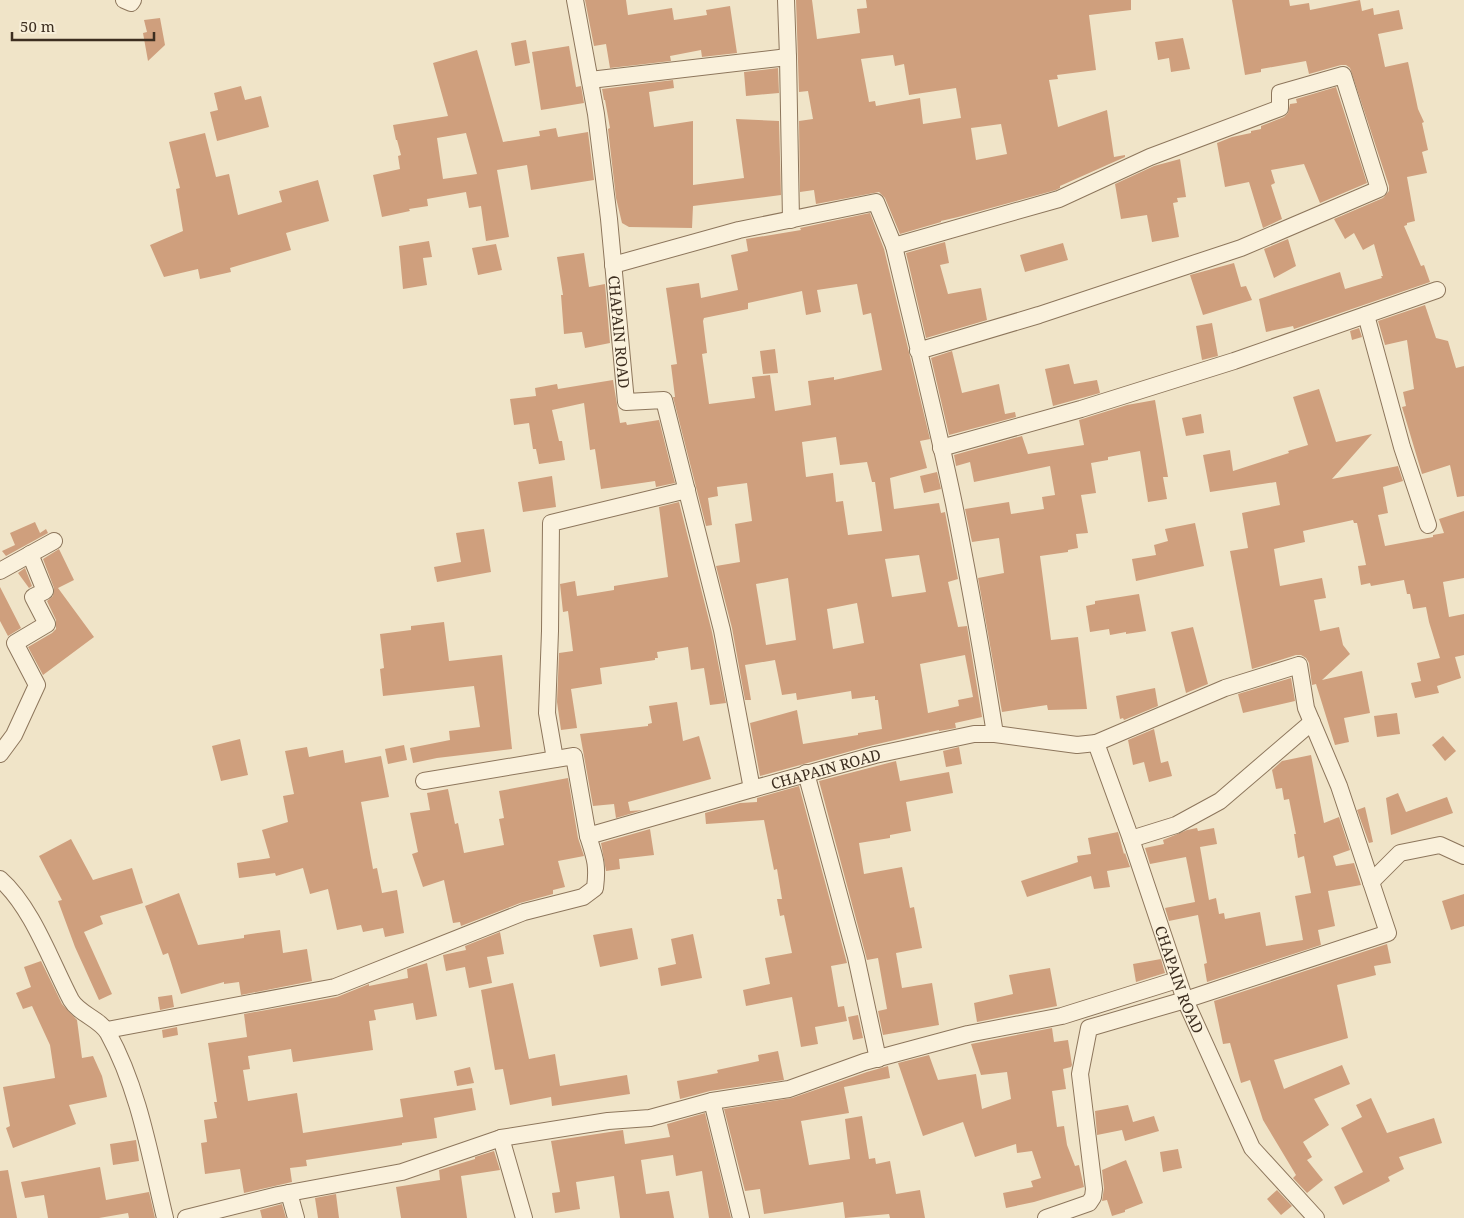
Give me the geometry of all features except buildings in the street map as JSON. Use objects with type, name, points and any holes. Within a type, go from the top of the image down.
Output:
[{"type":"street","points":[[124,0],[131,3],[134,0]]},
{"type":"street","name":"CHAPAIN ROAD","points":[[575,0],[596,114],[626,402],[664,400],[722,630],[752,789],[806,773],[974,734],[995,734],[1077,745],[1096,743],[1177,980],[1252,1148],[1316,1218]]},
{"type":"street","points":[[786,0],[791,220]]},
{"type":"street","points":[[590,80],[788,57]]},
{"type":"street","points":[[894,246],[1059,199],[1150,157],[1280,108],[1280,93],[1343,75],[1379,188],[1241,248],[1039,315],[918,351]]},
{"type":"street","points":[[613,264],[738,230],[876,202],[894,246],[941,448],[976,617],[995,734]]},
{"type":"street","points":[[941,448],[1081,409],[1234,361],[1437,290]]},
{"type":"street","points":[[1366,315],[1402,447],[1428,525]]},
{"type":"street","points":[[556,759],[546,713],[550,631],[551,523],[687,490]]},
{"type":"street","points":[[0,571],[54,541]]},
{"type":"street","points":[[0,754],[14,736],[37,684],[15,643],[48,624],[33,597],[46,591],[30,554]]},
{"type":"street","points":[[1046,1218],[1089,1203],[1093,1198],[1094,1189],[1080,1074],[1089,1028],[1185,1000],[1388,933],[1339,786],[1306,708],[1299,665],[1225,688],[1096,743]]},
{"type":"street","points":[[1130,838],[1176,825],[1220,801],[1312,722]]},
{"type":"street","points":[[107,1030],[335,987],[524,912],[583,897],[596,888],[597,863],[588,836],[574,756],[424,781]]},
{"type":"street","points":[[806,773],[856,957],[878,1059]]},
{"type":"street","points":[[588,836],[752,789]]},
{"type":"street","points":[[1371,882],[1400,853],[1440,845],[1464,856]]},
{"type":"street","points":[[0,879],[11,888],[39,935],[72,1002],[107,1030],[134,1092],[165,1218]]},
{"type":"street","points":[[186,1218],[289,1193],[402,1172],[501,1138],[608,1121],[650,1118],[712,1101],[790,1089],[848,1066],[968,1034],[1062,1016],[1177,980]]},
{"type":"street","points":[[712,1101],[741,1218]]},
{"type":"street","points":[[501,1138],[524,1218]]},
{"type":"street","points":[[289,1193],[296,1218]]}]
